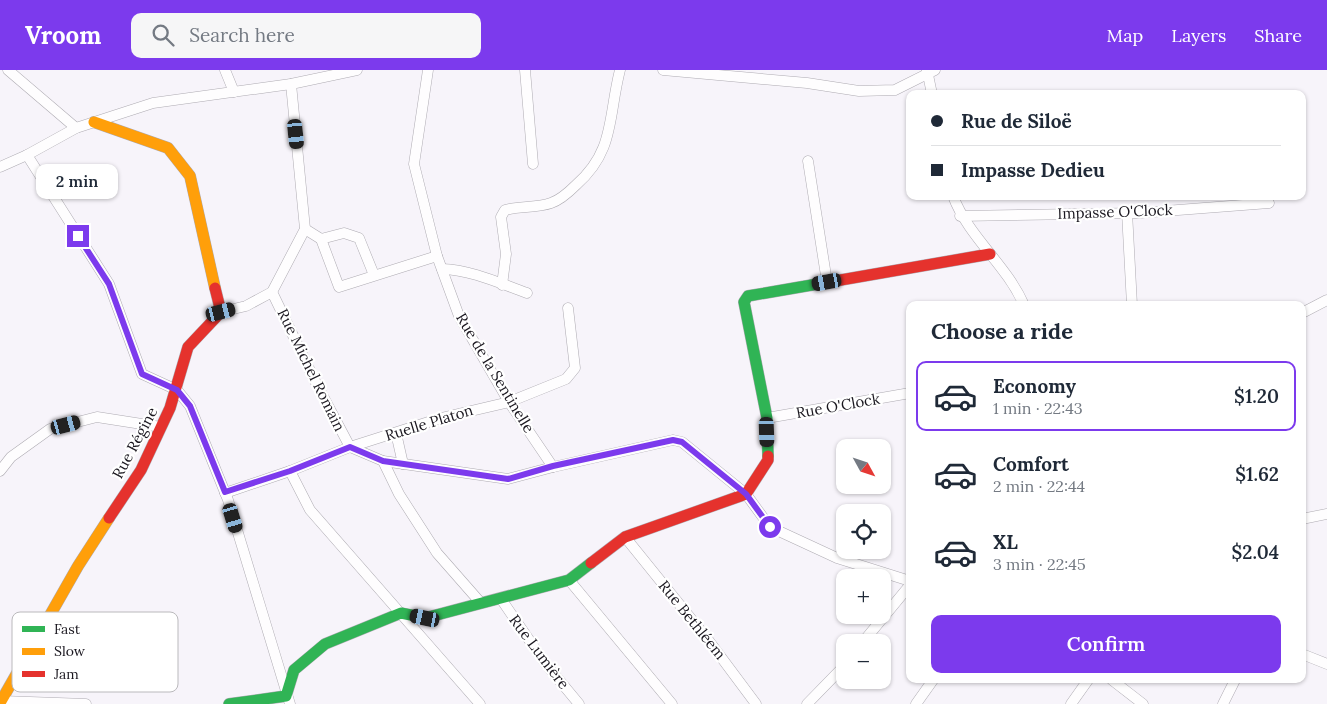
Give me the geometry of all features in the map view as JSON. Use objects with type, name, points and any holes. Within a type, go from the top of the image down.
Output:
[{"type":"street","points":[[8,70],[76,128]]},
{"type":"street","points":[[225,70],[234,92]]},
{"type":"street","points":[[0,167],[27,155],[76,128],[153,103],[291,84],[357,70]]},
{"type":"street","name":"Rue de la Sentinelle","points":[[428,70],[414,164],[437,256],[459,316],[509,402],[553,466]]},
{"type":"street","points":[[525,70],[533,164]]},
{"type":"street","points":[[502,285],[506,254],[501,217],[505,210],[550,203],[566,194],[599,161],[608,137],[610,113],[620,70]]},
{"type":"street","points":[[669,71],[807,83],[859,91],[895,90],[930,72],[932,90]]},
{"type":"street","points":[[291,84],[305,229],[321,239],[339,287],[437,256]]},
{"type":"street","points":[[94,122],[168,148],[190,176],[221,312]]},
{"type":"street","points":[[27,155],[109,284],[142,374],[177,390],[190,406],[225,492],[288,700]]},
{"type":"street","points":[[808,161],[827,282]]},
{"type":"street","points":[[954,200],[960,216],[1006,274],[1022,301]]},
{"type":"street","name":"Impasse O'Clock","points":[[960,216],[1127,212],[1269,203]]},
{"type":"street","points":[[1127,212],[1132,301]]},
{"type":"street","name":"Rue Michel Romain","points":[[221,312],[246,306],[272,292],[305,229]]},
{"type":"street","points":[[321,239],[344,233],[359,238],[374,275]]},
{"type":"street","points":[[288,700],[294,670],[325,644],[401,613],[425,618],[569,580],[625,538],[663,522],[746,494],[768,460],[767,418],[744,302],[752,295],[990,254]]},
{"type":"street","points":[[442,268],[479,275],[527,294]]},
{"type":"street","name":"Rue Michel Romain","points":[[272,292],[314,381],[350,447]]},
{"type":"street","points":[[1306,311],[1327,300]]},
{"type":"street","name":"Ruelle Platon","points":[[225,492],[290,471],[350,447],[459,414],[509,402],[566,379],[572,374],[574,368],[568,308]]},
{"type":"street","name":"Rue Régine","points":[[52,612],[78,566],[141,470],[177,390],[188,347],[221,312]]},
{"type":"street","name":"Rue O'Clock","points":[[767,418],[906,395]]},
{"type":"street","points":[[0,471],[11,457],[50,430],[97,417],[161,427]]},
{"type":"street","points":[[396,433],[403,464]]},
{"type":"street","points":[[350,447],[383,461],[508,479],[553,466],[673,440],[682,442],[746,494],[770,527],[837,558],[906,582]]},
{"type":"street","points":[[383,461],[399,494],[436,553],[480,602]]},
{"type":"street","points":[[290,471],[310,510],[480,704]]},
{"type":"street","points":[[1306,518],[1327,514]]},
{"type":"street","name":"Rue Bethléem","points":[[625,538],[709,640],[756,704]]},
{"type":"street","points":[[569,580],[672,704]]},
{"type":"street","points":[[870,634],[906,588]]},
{"type":"street","name":"Rue Lumière","points":[[501,599],[545,663],[579,704]]},
{"type":"street","points":[[1306,656],[1327,664]]},
{"type":"street","points":[[806,704],[836,674]]},
{"type":"street","name":"Rue Régine","points":[[1,700],[12,681]]},
{"type":"street","points":[[916,704],[931,683]]},
{"type":"street","points":[[1071,704],[1086,683]]},
{"type":"street","points":[[1116,683],[1143,704]]},
{"type":"street","points":[[1223,704],[1234,683]]},
{"type":"street","points":[[1,700],[86,704]]},
{"type":"street","points":[[229,704],[288,700]]},
{"type":"traffic: fast","points":[[768,456],[767,418],[744,302],[748,296],[835,281]]},
{"type":"traffic: fast","points":[[229,704],[286,696],[294,670],[325,644],[401,613],[425,618],[569,580],[591,563]]},
{"type":"traffic: slow","points":[[94,122],[168,148],[190,176],[215,288]]},
{"type":"traffic: slow","points":[[52,612],[78,566],[109,518]]},
{"type":"traffic: slow","points":[[0,703],[12,682]]},
{"type":"traffic: jam","points":[[835,281],[990,254]]},
{"type":"traffic: jam","points":[[109,518],[141,470],[170,408],[188,347],[221,312],[215,288]]},
{"type":"traffic: jam","points":[[591,563],[625,537],[746,494],[768,460],[768,456]]},
{"type":"route","points":[[78,236],[109,284],[142,374],[177,390],[190,406],[225,492],[290,471],[350,447],[383,461],[508,479],[553,466],[673,440],[682,442],[746,494],[770,527]]}]
